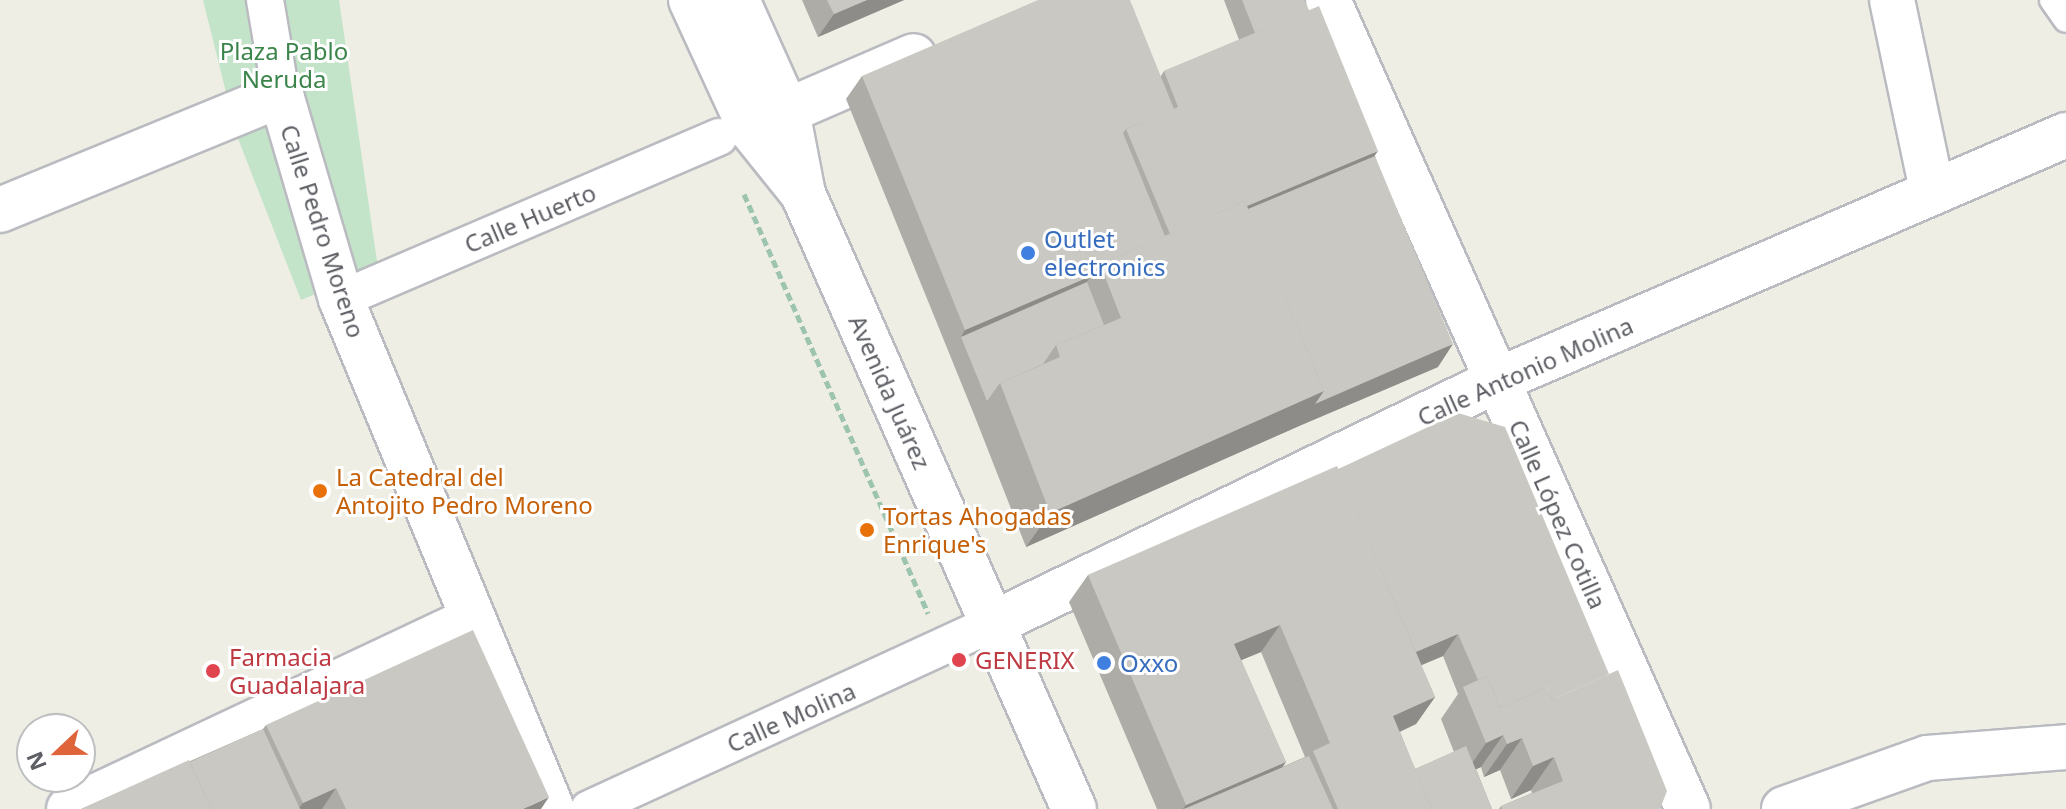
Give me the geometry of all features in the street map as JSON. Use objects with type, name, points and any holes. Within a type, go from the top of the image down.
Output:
[{"type":"street","name":"Calle Pedro Moreno","points":[[265,0],[281,95],[341,299],[552,809]]},
{"type":"street","name":"Avenida Juárez","points":[[691,0],[750,128],[803,194]]},
{"type":"street","name":"Avenida Juárez","points":[[737,0],[787,111],[803,194],[1074,809]]},
{"type":"street","name":"Calle López Cotilla","points":[[1328,0],[1688,809]]},
{"type":"street","points":[[1892,0],[1932,190]]},
{"type":"street","points":[[787,111],[959,37]]},
{"type":"street","points":[[0,210],[281,95]]},
{"type":"street","name":"Calle Antonio Molina","points":[[992,624],[1498,380],[1932,190],[2066,135]]},
{"type":"street","name":"Calle Huerto","points":[[341,299],[719,137]]},
{"type":"street","points":[[69,809],[472,619]]},
{"type":"street","name":"Calle Molina","points":[[589,809],[992,624]]},
{"type":"street","points":[[1784,809],[1927,758],[2066,747]]},
{"type":"lane","points":[[2052,0],[2066,20]]},
{"type":"path","points":[[719,137],[944,648]]},
{"type":"green space","name":"Plaza Pablo Neruda","points":[[203,0],[339,0],[378,268],[301,300],[237,136]]},
{"type":"building","points":[[827,0],[867,0],[834,14]]},
{"type":"building","points":[[1038,0],[1130,0],[1174,109],[1123,133],[1165,236],[1100,264],[1091,276],[965,330],[862,76]]},
{"type":"building","points":[[1242,0],[1304,0],[1309,11],[1255,33]]},
{"type":"building","points":[[1319,6],[1378,151],[1247,206],[1245,201],[1170,234],[1126,129],[1178,107],[1164,71]]},
{"type":"building","points":[[1375,156],[1453,344],[1315,404],[1324,391],[1248,209]]},
{"type":"building","points":[[1245,201],[1324,391],[1050,513],[1000,383],[1060,357],[1056,345],[1121,318],[1100,264]]},
{"type":"building","points":[[1087,282],[1104,325],[1056,345],[1043,364],[1000,383],[987,401],[961,337]]},
{"type":"building","points":[[1458,413],[1505,427],[1609,674],[1552,700],[1547,687],[1500,708],[1487,676],[1478,680],[1458,634],[1416,652],[1338,469]]},
{"type":"building","points":[[1337,466],[1435,697],[1393,716],[1432,809],[1338,809],[1313,751],[1330,743],[1280,625],[1234,644],[1286,762],[1186,805],[1088,575]]},
{"type":"building","points":[[473,630],[549,797],[523,809],[346,809],[336,788],[303,803],[266,725]]},
{"type":"building","points":[[1618,670],[1667,791],[1660,809],[1502,809],[1501,806],[1563,781],[1554,757],[1533,766],[1522,738],[1507,744],[1503,735],[1486,743],[1463,687],[1487,676],[1500,708],[1547,687],[1552,700]]},
{"type":"building","points":[[263,729],[300,809],[211,809],[190,762]]},
{"type":"building","points":[[1466,746],[1492,809],[1432,809],[1415,769]]},
{"type":"building","points":[[1309,756],[1333,809],[1184,809]]},
{"type":"building","points":[[189,760],[211,809],[81,809]]},
{"type":"place","name":"Outlet electronics","points":[[1028,253]]},
{"type":"place","name":"La Catedral del Antojito Pedro Moreno","points":[[320,491]]},
{"type":"place","name":"Tortas Ahogadas Enrique's","points":[[867,530]]},
{"type":"place","name":"GENERIX","points":[[959,660]]},
{"type":"place","name":"Oxxo","points":[[1104,663]]},
{"type":"place","name":"Farmacia Guadalajara","points":[[213,671]]}]
